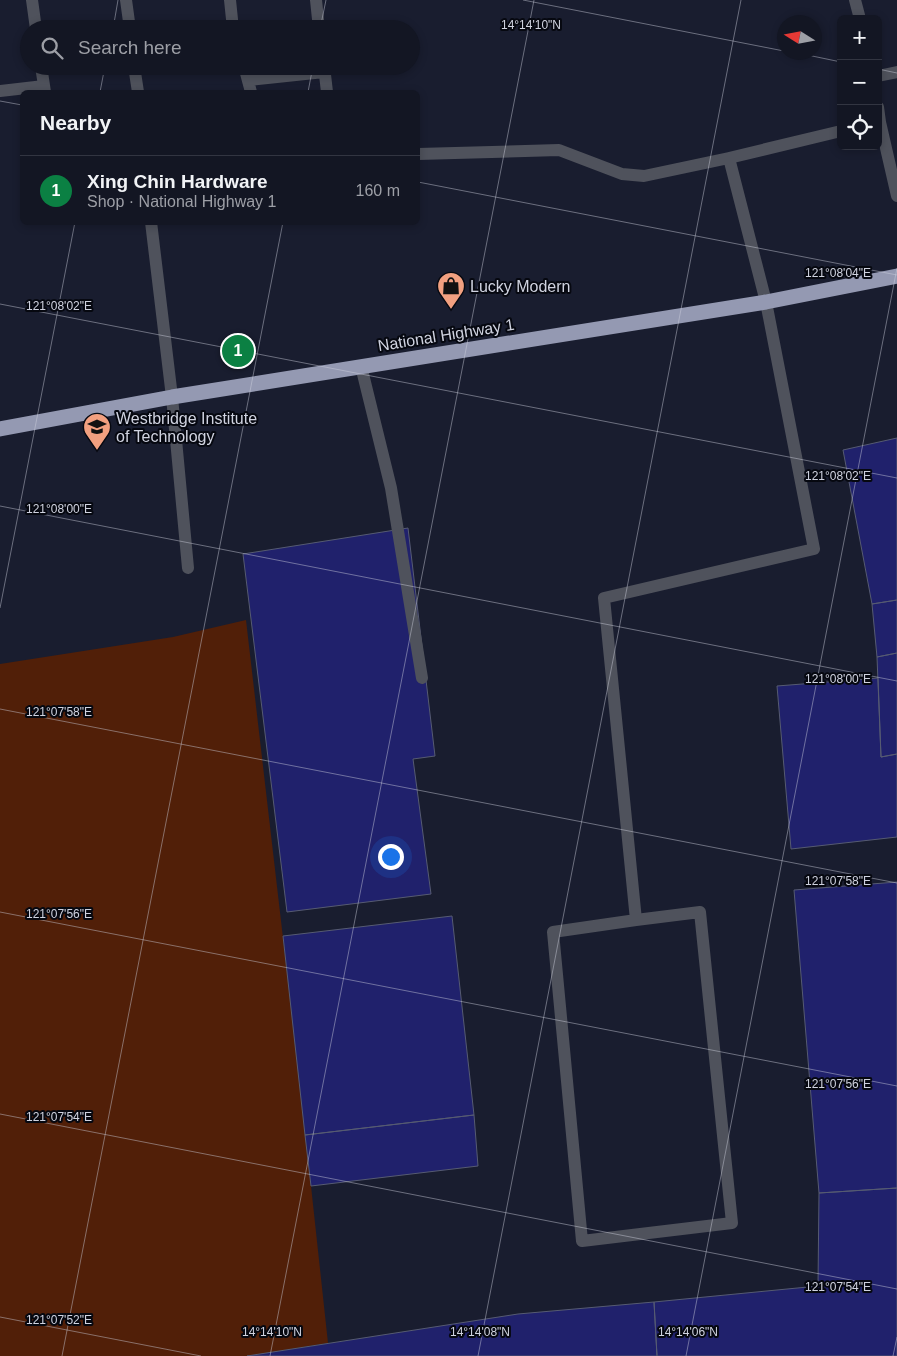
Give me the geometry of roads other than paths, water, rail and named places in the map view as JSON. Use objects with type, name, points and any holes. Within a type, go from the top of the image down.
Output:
[{"type":"highway","name":"National Highway 1","points":[[0,429],[172,397],[766,302],[897,276]]},
{"type":"street","points":[[32,0],[35,20]]},
{"type":"street","points":[[126,0],[129,20]]},
{"type":"street","points":[[230,0],[232,20]]},
{"type":"street","points":[[316,0],[318,20]]},
{"type":"street","points":[[855,0],[859,15]]},
{"type":"street","points":[[882,75],[897,72]]},
{"type":"street","points":[[29,90],[44,89],[42,75]]},
{"type":"street","points":[[135,75],[138,90]]},
{"type":"street","points":[[247,75],[250,90]]},
{"type":"street","points":[[248,80],[283,75]]},
{"type":"street","points":[[325,75],[326,90]]},
{"type":"street","points":[[0,92],[20,91]]},
{"type":"street","points":[[420,154],[559,150],[622,174],[644,176],[837,132]]},
{"type":"street","points":[[882,134],[897,196]]},
{"type":"street","points":[[636,920],[604,598],[814,549],[766,302],[729,158]]},
{"type":"street","points":[[151,225],[172,397],[188,568]]},
{"type":"street","points":[[361,366],[391,488],[422,678]]},
{"type":"street","points":[[700,912],[732,1223],[582,1241],[553,932],[636,920],[700,912]]},
{"type":"place","name":"Lucky Modern","points":[[451,310]]},
{"type":"place","name":"Xing Chin Hardware","points":[[238,351]]},
{"type":"place","name":"Westbridge Institute of Technology","points":[[97,451]]}]
